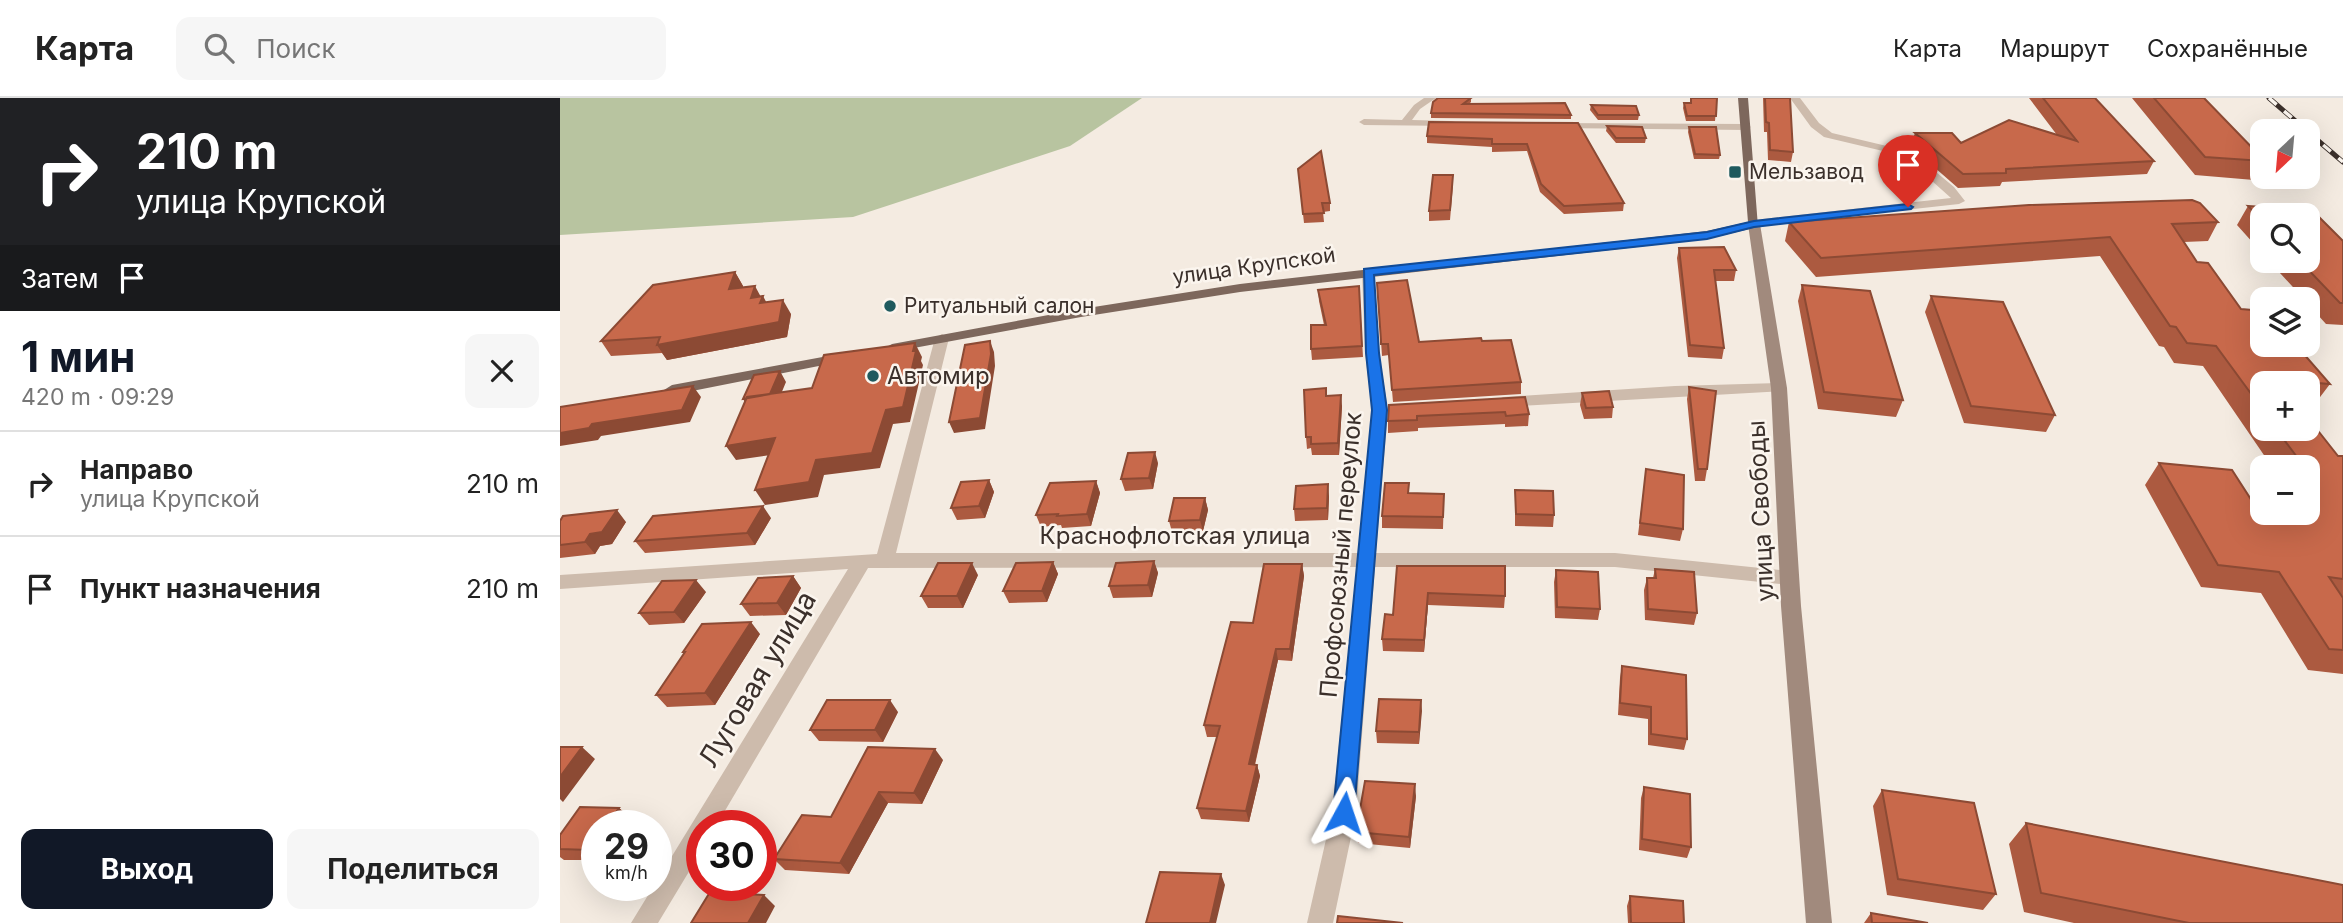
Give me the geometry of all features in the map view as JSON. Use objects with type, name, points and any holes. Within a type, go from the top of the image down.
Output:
[{"type":"main road","name":"улица Свободы","points":[[1743,98],[1754,224]]},
{"type":"main road","name":"улица Крупской","points":[[656,393],[1081,313],[1368,272],[1707,235],[1754,224]]},
{"type":"street","points":[[1405,123],[1417,107],[1431,98]]},
{"type":"street","name":"улица Крупской","points":[[1754,224],[1959,201],[1950,189],[1908,154],[1828,135],[1815,125],[1795,98]]},
{"type":"street","points":[[1364,122],[1460,124]]},
{"type":"street","points":[[1541,125],[1746,127]]},
{"type":"street","name":"улица Свободы","points":[[1754,224],[1779,388],[1790,578],[1819,923]]},
{"type":"street","name":"Профсоюзный переулок","points":[[1320,923],[1344,813],[1365,562],[1386,410],[1372,353],[1368,272]]},
{"type":"street","points":[[885,560],[942,338]]},
{"type":"street","points":[[1487,403],[1675,391],[1779,388]]},
{"type":"street","name":"Краснофлотская улица","points":[[560,582],[885,560],[1615,560],[1790,578]]},
{"type":"street","name":"Луговая улица","points":[[712,810],[862,562]]},
{"type":"street","name":"Луговая улица","points":[[644,923],[686,853]]},
{"type":"green space","points":[[560,98],[1142,98],[1070,146],[853,217],[560,235]]},
{"type":"building","points":[[1438,98],[1471,98],[1463,104],[1565,103],[1571,115],[1431,113],[1433,102]]},
{"type":"building","points":[[1691,98],[1717,98],[1716,116],[1687,116],[1684,103],[1691,103]]},
{"type":"building","points":[[1765,98],[1790,98],[1793,152],[1770,150]]},
{"type":"building","points":[[2043,98],[2095,98],[2154,161],[1963,174],[1915,133],[1952,133],[1961,143],[2009,120],[2077,141]]},
{"type":"building","points":[[2154,98],[2204,98],[2250,146],[2250,160],[2205,157]]},
{"type":"building","points":[[1591,105],[1636,106],[1639,115],[1598,115]]},
{"type":"building","points":[[1429,122],[1578,123],[1624,203],[1564,206],[1541,184],[1527,144],[1492,144],[1492,139],[1427,136]]},
{"type":"building","points":[[1607,126],[1642,127],[1646,138],[1616,138]]},
{"type":"building","points":[[1689,127],[1716,127],[1720,155],[1695,154]]},
{"type":"building","points":[[1321,151],[1330,203],[1322,203],[1324,213],[1303,214],[1298,169]]},
{"type":"building","points":[[1433,175],[1453,175],[1450,210],[1429,211]]},
{"type":"building","points":[[2192,200],[2200,203],[2218,222],[2172,224],[2197,262],[2208,263],[2241,309],[2250,310],[2250,357],[2306,357],[2319,371],[2250,371],[2250,392],[2216,346],[2187,343],[2176,327],[2170,326],[2110,237],[1821,258],[1789,222],[2029,205]]},
{"type":"building","points":[[2320,218],[2343,241],[2343,303],[2311,273],[2320,273]]},
{"type":"building","points":[[1724,247],[1736,270],[1714,270],[1724,348],[1690,345],[1679,248]]},
{"type":"building","points":[[735,272],[729,289],[755,286],[751,298],[763,296],[760,303],[783,300],[779,322],[657,345],[660,337],[601,341],[653,285]]},
{"type":"building","points":[[1407,280],[1419,342],[1481,338],[1482,341],[1511,340],[1521,382],[1392,390],[1388,344],[1381,344],[1377,283]]},
{"type":"building","points":[[1802,285],[1870,291],[1903,400],[1824,392]]},
{"type":"building","points":[[1359,286],[1362,346],[1311,349],[1311,325],[1326,325],[1318,290]]},
{"type":"building","points":[[1931,296],[2003,302],[2055,415],[1971,406]]},
{"type":"building","points":[[990,341],[991,354],[980,418],[949,422],[965,345]]},
{"type":"building","points":[[915,343],[913,351],[916,351],[903,407],[886,410],[872,453],[816,460],[809,482],[755,490],[775,438],[726,446],[747,397],[812,388],[824,355]]},
{"type":"building","points":[[780,371],[770,394],[743,399],[754,375]]},
{"type":"building","points":[[2320,373],[2330,384],[2320,383]]},
{"type":"building","points":[[693,386],[682,410],[592,424],[589,428],[560,433],[560,407]]},
{"type":"building","points":[[1689,387],[1716,391],[1707,469],[1698,469]]},
{"type":"building","points":[[1326,388],[1326,396],[1341,395],[1338,443],[1311,444],[1311,437],[1306,437],[1304,390]]},
{"type":"building","points":[[1609,391],[1613,407],[1586,408],[1582,393]]},
{"type":"building","points":[[1525,397],[1529,414],[1506,416],[1505,412],[1417,416],[1417,420],[1388,421],[1389,405]]},
{"type":"building","points":[[2320,433],[2338,456],[2343,456],[2343,579],[2329,577],[2343,598],[2343,650],[2329,649],[2279,572],[2218,565],[2159,463],[2232,470],[2250,498],[2250,525],[2320,525],[2320,455],[2296,455],[2285,441],[2320,441]]},
{"type":"building","points":[[1155,452],[1149,478],[1121,479],[1128,453]]},
{"type":"building","points":[[1646,469],[1684,475],[1683,529],[1640,523]]},
{"type":"building","points":[[989,480],[979,506],[951,508],[961,482]]},
{"type":"building","points":[[1096,481],[1087,514],[1036,515],[1050,483]]},
{"type":"building","points":[[1385,483],[1409,483],[1408,493],[1444,494],[1443,517],[1382,516]]},
{"type":"building","points":[[1328,484],[1327,508],[1294,509],[1296,486]]},
{"type":"building","points":[[1515,490],[1553,491],[1554,515],[1516,514]]},
{"type":"building","points":[[1174,498],[1205,498],[1200,520],[1169,521]]},
{"type":"building","points":[[763,506],[747,533],[635,541],[653,516]]},
{"type":"building","points":[[617,510],[602,532],[590,534],[585,542],[560,545],[560,521],[563,516]]},
{"type":"building","points":[[1154,561],[1148,585],[1109,586],[1116,563]]},
{"type":"building","points":[[1053,562],[1042,591],[1003,591],[1016,563]]},
{"type":"building","points":[[938,563],[972,563],[957,596],[921,596]]},
{"type":"building","points":[[1264,564],[1302,564],[1290,649],[1276,649],[1249,764],[1257,765],[1246,811],[1197,808],[1220,726],[1204,725],[1231,622],[1253,623]]},
{"type":"building","points":[[1397,566],[1505,566],[1505,596],[1428,593],[1424,640],[1382,639],[1385,614],[1393,615]]},
{"type":"building","points":[[1655,569],[1694,572],[1697,613],[1648,609],[1647,578],[1656,578]]},
{"type":"building","points":[[1556,570],[1598,572],[1600,609],[1557,607]]},
{"type":"building","points":[[793,576],[777,603],[741,604],[758,578]]},
{"type":"building","points":[[696,580],[674,612],[639,613],[662,581]]},
{"type":"building","points":[[751,622],[705,693],[656,695],[702,624]]},
{"type":"building","points":[[1622,666],[1686,675],[1687,739],[1651,734],[1651,707],[1620,703]]},
{"type":"building","points":[[1379,699],[1421,700],[1419,732],[1376,731]]},
{"type":"building","points":[[827,700],[890,700],[875,730],[810,730]]},
{"type":"building","points":[[560,747],[582,747],[560,777]]},
{"type":"building","points":[[868,747],[935,749],[914,793],[879,792],[840,863],[777,859],[777,854],[802,815],[831,817]]},
{"type":"building","points":[[1365,781],[1415,784],[1409,837],[1356,832]]},
{"type":"building","points":[[1644,787],[1690,794],[1691,847],[1642,839]]},
{"type":"building","points":[[1882,790],[1974,803],[1996,894],[1898,879]]},
{"type":"building","points":[[580,807],[619,808],[581,810],[581,850],[560,849],[560,835]]},
{"type":"building","points":[[2026,823],[2343,885],[2343,923],[2189,923],[2041,893]]},
{"type":"building","points":[[1160,872],[1221,874],[1210,923],[1146,923]]},
{"type":"building","points":[[1630,896],[1683,901],[1684,923],[1631,923]]},
{"type":"building","points":[[704,901],[761,901],[748,923],[691,923]]},
{"type":"building","points":[[1871,913],[1928,923],[1872,923]]},
{"type":"building","points":[[1338,916],[1403,923],[1337,923]]},
{"type":"railway","points":[[2269,98],[2293,119]]},
{"type":"railway","points":[[2320,142],[2343,162]]},
{"type":"place","name":"Мельзавод","points":[[1735,172]]},
{"type":"place","name":"Ритуальный салон","points":[[890,306]]},
{"type":"place","name":"Автомир","points":[[873,376]]},
{"type":"route","points":[[1344,813],[1380,410],[1372,353],[1368,272],[1707,235],[1754,224],[1908,207]]}]
